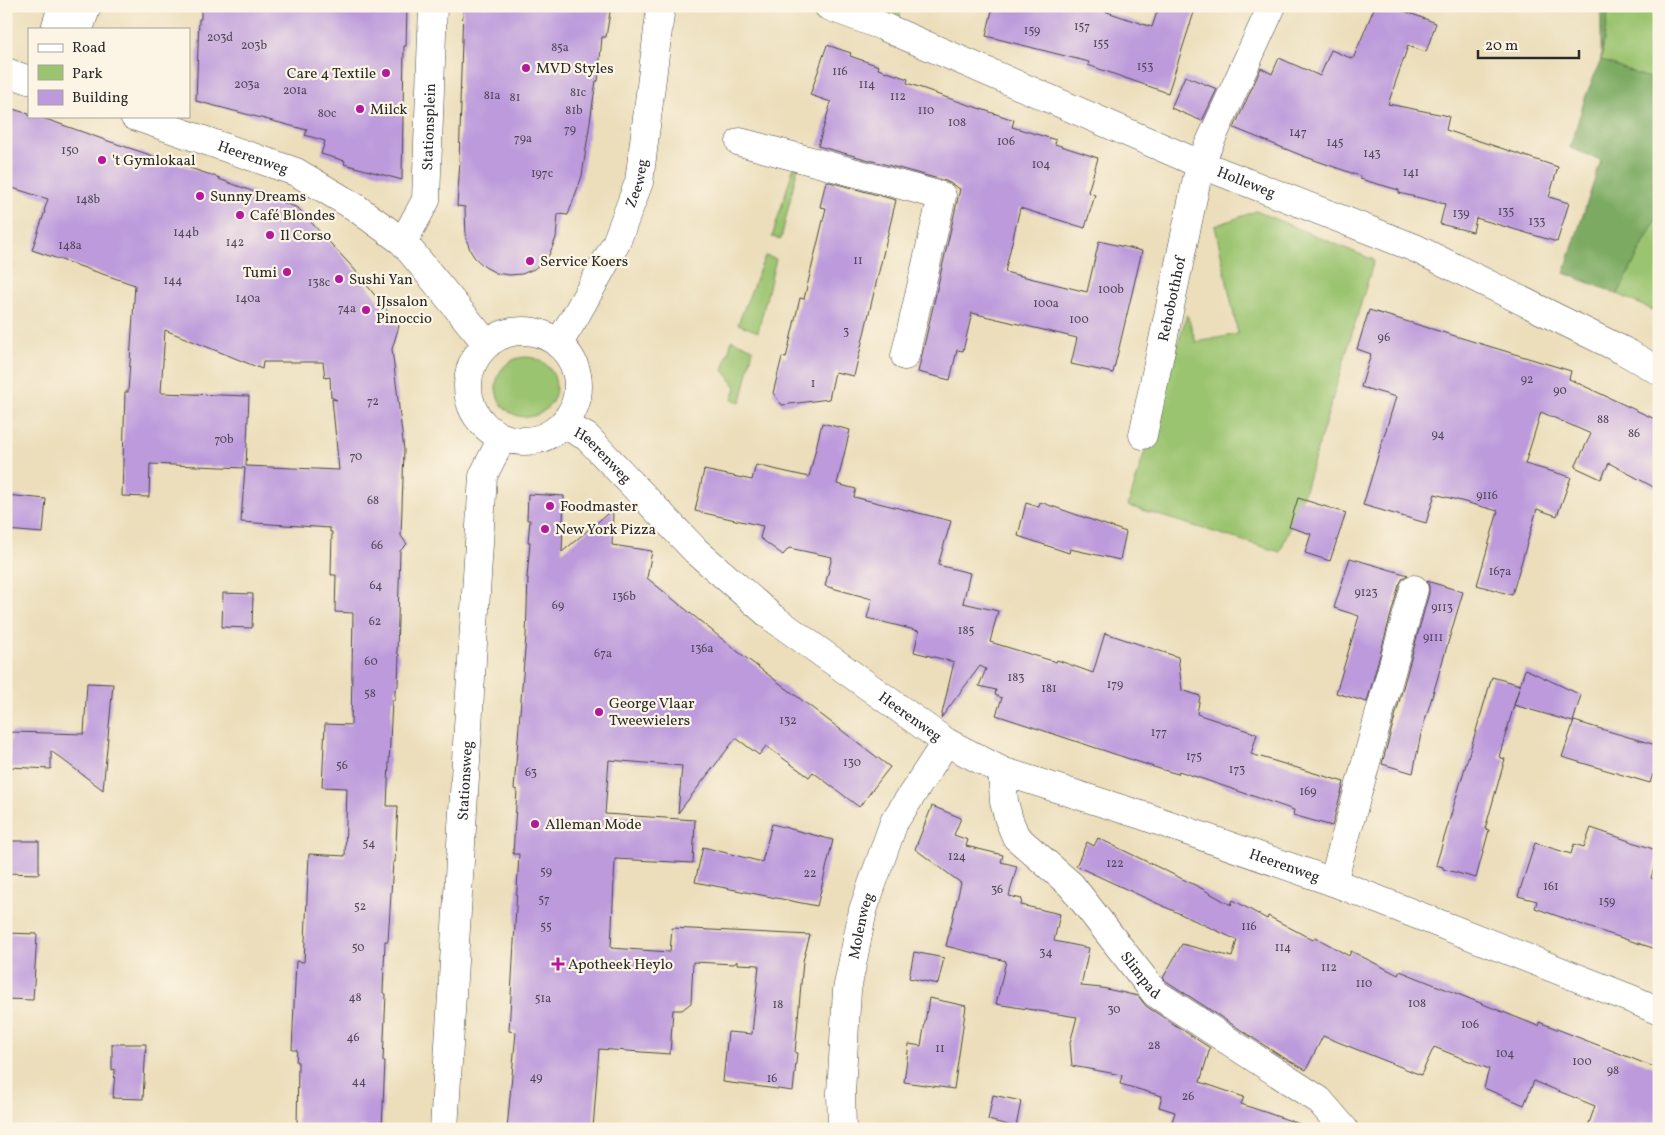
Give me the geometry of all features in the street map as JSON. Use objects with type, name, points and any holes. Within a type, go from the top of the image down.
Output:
[{"type":"street","points":[[55,28],[62,6]]},
{"type":"street","points":[[79,28],[87,6]]},
{"type":"street","name":"Stationsplein","points":[[403,242],[426,200],[433,6]]},
{"type":"street","name":"Zeeweg","points":[[558,344],[616,243],[639,182],[661,6]]},
{"type":"street","name":"Holleweg","points":[[828,6],[891,30],[1200,164],[1415,248],[1624,351],[1659,371]]},
{"type":"street","name":"Rehobothhof","points":[[1143,435],[1200,164],[1272,6]]},
{"type":"street","points":[[6,72],[28,80]]},
{"type":"street","name":"Heerenweg","points":[[140,118],[296,172],[356,208],[403,242],[487,344]]},
{"type":"street","points":[[740,142],[942,196],[905,356]]},
{"type":"street","points":[[522,331],[541,334],[558,344],[570,357],[576,374],[578,392],[573,409],[563,424],[550,434],[535,440],[518,442],[502,438],[486,428],[474,413],[468,395],[468,377],[475,359],[487,344],[503,334],[522,331]]},
{"type":"street","name":"Heerenweg","points":[[563,424],[587,437],[696,551],[773,618],[946,742],[1002,771],[1144,816],[1333,882],[1659,1011]]},
{"type":"street","name":"Stationsweg","points":[[444,1129],[483,476],[502,438]]},
{"type":"street","name":"Heerenweg","points":[[1333,882],[1414,589]]},
{"type":"street","name":"Molenweg","points":[[842,1129],[841,1093],[847,990],[863,910],[894,822],[946,742]]},
{"type":"street","name":"Slimpad","points":[[1002,771],[1004,802],[1016,837],[1072,884],[1155,992],[1319,1100],[1344,1129]]},
{"type":"green space","points":[[866,6],[902,6],[899,22]]},
{"type":"green space","points":[[1601,6],[1609,6],[1601,60]]},
{"type":"green space","points":[[1609,6],[1659,6],[1659,82],[1601,60]]},
{"type":"green space","points":[[1601,60],[1659,82],[1659,213],[1618,294],[1564,273],[1601,160],[1570,148],[1586,95]]},
{"type":"green space","points":[[794,166],[798,166],[781,239],[772,237]]},
{"type":"green space","points":[[1256,211],[1374,260],[1306,487],[1280,552],[1128,506],[1187,314],[1196,342],[1238,334],[1215,226]]},
{"type":"green space","points":[[1659,213],[1659,313],[1618,294]]},
{"type":"green space","points":[[765,256],[776,259],[758,332],[738,324]]},
{"type":"green space","points":[[732,340],[753,349],[741,402],[732,400],[736,387],[723,370]]},
{"type":"green space","points":[[526,357],[542,362],[547,366],[551,371],[556,387],[551,403],[547,408],[542,412],[526,417],[510,412],[505,408],[501,403],[496,387],[501,371],[505,366],[510,362]]},
{"type":"building","points":[[201,6],[407,6],[406,46],[404,46],[402,180],[344,164],[345,161],[321,154],[325,141],[305,135],[307,130],[196,101]]},
{"type":"building","points":[[463,6],[611,6],[606,37],[602,37],[598,81],[596,81],[582,176],[568,215],[558,214],[556,238],[549,255],[534,269],[522,274],[496,273],[485,267],[475,258],[466,239],[465,207],[457,206],[460,161]]},
{"type":"building","points":[[993,6],[1106,6],[1104,11],[1152,27],[1159,6],[1196,6],[1168,93],[1088,65],[1089,62],[986,36]]},
{"type":"building","points":[[1375,6],[1391,6],[1436,23],[1426,52],[1408,46],[1388,104],[1449,116],[1446,130],[1558,167],[1549,197],[1569,203],[1557,242],[1476,218],[1473,232],[1440,224],[1445,204],[1399,193],[1399,190],[1360,179],[1360,176],[1303,156],[1234,128],[1261,68],[1272,74],[1279,58],[1320,76],[1331,50],[1353,59]]},
{"type":"building","points":[[827,45],[851,53],[850,56],[879,66],[878,69],[908,79],[907,83],[1014,120],[1012,127],[1056,140],[1055,144],[1098,158],[1088,192],[1095,195],[1085,228],[1020,208],[1005,272],[1087,292],[1099,241],[1142,251],[1113,373],[1071,364],[1077,338],[972,313],[963,351],[957,350],[950,380],[918,372],[960,189],[946,181],[818,146],[831,102],[810,95]]},
{"type":"building","points":[[1185,76],[1217,89],[1202,121],[1171,108]]},
{"type":"building","points":[[6,107],[28,114],[28,118],[43,118],[220,178],[298,208],[355,270],[399,326],[392,349],[404,450],[401,536],[407,544],[400,551],[397,652],[399,655],[398,686],[395,690],[395,700],[392,700],[387,806],[398,806],[388,941],[385,941],[383,993],[386,994],[383,1061],[385,1061],[382,1128],[358,1126],[358,1129],[297,1129],[298,1062],[296,1062],[297,1050],[292,1050],[296,961],[304,962],[309,854],[345,856],[347,788],[322,787],[325,724],[351,725],[353,613],[335,612],[336,575],[331,575],[332,532],[330,532],[330,528],[241,522],[245,468],[150,464],[149,497],[122,496],[125,392],[128,392],[135,285],[32,250],[48,199],[6,186]],"holes":[[[165,330],[262,369],[263,362],[323,362],[325,378],[330,377],[331,397],[337,400],[332,399],[339,470],[246,466],[249,396],[161,393]]]},
{"type":"building","points":[[826,181],[896,200],[854,376],[835,372],[829,399],[782,405],[773,393],[782,357],[786,358],[800,298],[804,299],[826,208],[820,207]]},
{"type":"building","points":[[1369,310],[1571,371],[1569,379],[1659,421],[1659,490],[1609,463],[1601,479],[1575,467],[1591,434],[1541,412],[1525,464],[1571,477],[1557,516],[1537,509],[1512,595],[1477,585],[1498,511],[1435,494],[1426,523],[1363,505],[1396,397],[1361,387],[1371,354],[1357,349]]},
{"type":"building","points":[[822,423],[850,430],[837,484],[856,489],[854,497],[951,521],[938,565],[970,573],[963,603],[998,611],[990,642],[1056,662],[1057,660],[1093,673],[1105,633],[1178,657],[1182,690],[1200,696],[1197,714],[1257,734],[1251,754],[1344,782],[1332,826],[1293,815],[1294,810],[1179,771],[1178,774],[1160,769],[996,715],[1002,698],[995,695],[996,690],[979,686],[986,669],[980,666],[941,718],[954,662],[914,652],[919,631],[867,618],[872,599],[825,586],[832,557],[789,548],[783,555],[760,538],[763,526],[695,511],[704,470],[752,480],[756,465],[809,477]]},
{"type":"building","points":[[528,494],[564,496],[562,552],[613,509],[612,545],[652,551],[647,578],[737,651],[890,767],[859,807],[813,772],[809,777],[766,746],[759,755],[736,738],[678,813],[682,766],[609,760],[605,814],[695,820],[693,863],[615,859],[611,948],[670,952],[672,928],[810,935],[803,961],[793,1091],[723,1082],[728,1032],[752,1034],[759,965],[737,964],[737,961],[734,964],[693,962],[691,1003],[682,1010],[673,1010],[670,1054],[599,1049],[593,1129],[507,1129],[516,1032],[509,1031],[519,854],[513,854],[517,790],[514,789],[526,636],[530,542],[528,542],[530,520],[527,520]]},
{"type":"building","points":[[6,495],[46,499],[43,533],[6,530]]},
{"type":"building","points":[[1298,498],[1346,513],[1330,561],[1305,553],[1311,534],[1289,527]]},
{"type":"building","points":[[1040,502],[1126,532],[1120,560],[1070,549],[1069,553],[1018,536],[1026,503],[1039,507]]},
{"type":"building","points":[[1350,558],[1408,575],[1403,578],[1399,585],[1367,702],[1336,693],[1359,616],[1334,608]]},
{"type":"building","points":[[1427,581],[1463,592],[1421,734],[1413,773],[1382,764],[1429,593]]},
{"type":"building","points":[[223,593],[253,594],[252,628],[222,627]]},
{"type":"building","points":[[1525,669],[1581,695],[1573,722],[1514,705]]},
{"type":"building","points":[[1492,677],[1520,685],[1499,757],[1505,759],[1485,829],[1489,830],[1476,878],[1443,869],[1443,867],[1436,865]]},
{"type":"building","points":[[87,683],[113,684],[103,790],[51,751],[51,769],[9,767],[11,732],[84,734]]},
{"type":"building","points":[[1574,721],[1659,746],[1659,776],[1653,774],[1650,783],[1562,757]]},
{"type":"building","points":[[932,806],[961,818],[954,835],[968,840],[966,846],[1003,855],[1001,862],[1017,866],[1009,896],[1022,899],[1021,905],[1060,914],[1054,941],[1089,948],[1081,986],[1102,988],[1138,996],[1146,1006],[1210,1048],[1200,1082],[1244,1097],[1241,1104],[1300,1124],[1300,1129],[1170,1129],[1175,1112],[1159,1107],[1162,1096],[1120,1084],[1122,1075],[1072,1066],[1070,1043],[1077,1017],[996,1004],[1006,961],[946,946],[961,883],[915,849]]},
{"type":"building","points":[[772,824],[833,840],[817,906],[695,882],[703,847],[762,862]]},
{"type":"building","points":[[1591,828],[1659,851],[1651,878],[1659,880],[1659,950],[1535,908],[1537,901],[1518,896],[1535,843],[1571,854],[1574,844],[1584,847]]},
{"type":"building","points":[[1098,838],[1199,887],[1231,905],[1233,900],[1267,919],[1268,916],[1313,940],[1315,937],[1349,956],[1351,951],[1398,975],[1400,971],[1538,1026],[1539,1022],[1659,1069],[1659,1115],[1654,1129],[1587,1129],[1595,1106],[1534,1081],[1524,1105],[1484,1088],[1489,1069],[1434,1047],[1421,1075],[1323,1036],[1306,1070],[1279,1055],[1163,978],[1182,944],[1232,957],[1237,940],[1076,866],[1087,842],[1094,846]]},
{"type":"building","points":[[8,841],[39,841],[39,874],[6,873]]},
{"type":"building","points":[[6,933],[37,934],[33,1000],[6,999]]},
{"type":"building","points":[[914,952],[944,958],[938,984],[909,978]]},
{"type":"building","points":[[929,998],[966,1006],[954,1089],[904,1082],[909,1044],[921,1046]]},
{"type":"building","points":[[112,1044],[146,1044],[143,1099],[113,1098],[115,1069],[112,1070]]},
{"type":"building","points":[[993,1095],[1021,1101],[1016,1127],[988,1120]]},
{"type":"place","name":"MVD Styles","points":[[526,68]]},
{"type":"place","name":"Care 4 Textile","points":[[386,73]]},
{"type":"place","name":"Milck","points":[[360,109]]},
{"type":"place","name":"'t Gymlokaal","points":[[102,160]]},
{"type":"place","name":"Sunny Dreams","points":[[200,196]]},
{"type":"place","name":"Café Blondes","points":[[240,215]]},
{"type":"place","name":"Il Corso","points":[[270,235]]},
{"type":"place","name":"Service Koers","points":[[530,261]]},
{"type":"place","name":"Tumi","points":[[287,272]]},
{"type":"place","name":"Sushi Yan","points":[[339,279]]},
{"type":"place","name":"IJssalon Pinoccio","points":[[366,310]]},
{"type":"place","name":"Foodmaster","points":[[550,506]]},
{"type":"place","name":"New York Pizza","points":[[545,529]]},
{"type":"place","name":"George Vlaar Tweewielers","points":[[599,712]]},
{"type":"place","name":"Alleman Mode","points":[[535,824]]},
{"type":"place","name":"Apotheek Heylo","points":[[558,964]]}]
